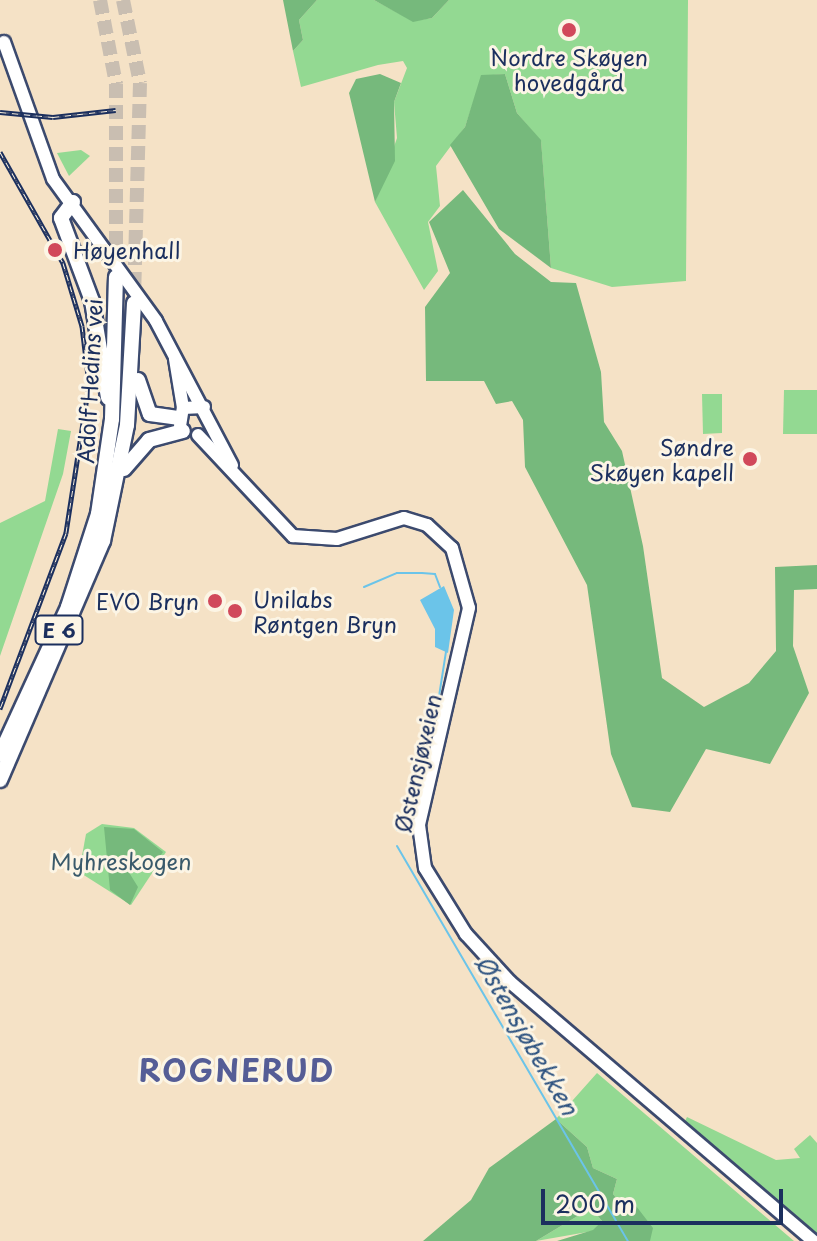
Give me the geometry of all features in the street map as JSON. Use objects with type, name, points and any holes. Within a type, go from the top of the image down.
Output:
[{"type":"highway","name":"E 6","points":[[73,202],[61,218],[95,316],[112,419]]},
{"type":"highway","name":"Adolf Hedins vei","points":[[0,755],[82,571],[112,419],[116,277]]},
{"type":"highway","name":"Adolf Hedins vei","points":[[0,780],[79,612],[120,476],[134,303]]},
{"type":"highway","name":"E 6","points":[[134,320],[143,404],[161,420],[186,423]]},
{"type":"highway","name":"E 6","points":[[120,476],[149,440],[186,423]]},
{"type":"main road","name":"Østensjøveien","points":[[1,41],[44,153],[174,356],[207,413],[233,468]]},
{"type":"main road","name":"Østensjøveien","points":[[0,57],[11,71]]},
{"type":"main road","name":"Østensjøveien","points":[[174,356],[186,423],[233,468],[274,524],[299,538],[337,539],[404,518],[436,530],[452,548],[469,608],[419,825],[428,874],[466,934],[510,982],[808,1240]]},
{"type":"main road","points":[[186,423],[207,413]]},
{"type":"main road","points":[[186,423],[207,413]]},
{"type":"green space","points":[[283,0],[317,0],[299,20],[303,40],[293,51]]},
{"type":"green space","points":[[317,0],[374,0],[413,21],[432,18],[449,0],[688,0],[686,281],[612,287],[551,268],[541,141],[517,113],[505,74],[482,76],[465,127],[436,166],[440,206],[428,222],[438,271],[424,290],[375,202],[397,138],[394,102],[407,68],[403,61],[378,65],[301,87],[293,51],[303,40],[299,20]]},
{"type":"green space","points":[[374,0],[449,0],[432,18],[413,22]]},
{"type":"green space","points":[[380,74],[401,83],[394,102],[395,161],[375,202],[349,93],[356,79]]},
{"type":"green space","points":[[505,74],[517,113],[541,140],[551,268],[499,229],[450,145],[465,127],[481,75]]},
{"type":"green space","points":[[81,150],[90,156],[69,176],[57,153]]},
{"type":"green space","points":[[463,190],[515,254],[551,282],[576,283],[601,372],[604,422],[622,451],[643,546],[662,678],[704,707],[749,683],[776,651],[775,567],[817,565],[817,589],[794,590],[793,646],[809,693],[770,764],[706,749],[670,812],[632,807],[611,754],[587,585],[525,467],[523,420],[512,401],[496,404],[484,381],[426,381],[425,307],[450,273],[429,222]]},
{"type":"green space","points":[[784,390],[817,390],[817,434],[783,434]]},
{"type":"green space","points":[[702,394],[722,394],[722,433],[703,434]]},
{"type":"green space","points":[[58,429],[71,431],[63,474],[0,656],[0,523],[45,501]]},
{"type":"green space","name":"Myhreskogen","points":[[102,824],[134,828],[166,852],[131,905],[79,872],[86,834]]},
{"type":"green space","points":[[104,827],[134,829],[163,852],[152,868],[131,853],[120,858],[138,887],[130,905],[110,890]]},
{"type":"green space","points":[[597,1073],[794,1241],[650,1241],[613,1194],[617,1179],[593,1168],[587,1147],[556,1119]]},
{"type":"green space","points":[[687,1117],[776,1160],[800,1158],[794,1149],[810,1135],[817,1143],[817,1235],[684,1123]]},
{"type":"green space","points":[[556,1119],[587,1147],[593,1168],[617,1179],[613,1194],[623,1206],[633,1202],[653,1228],[650,1241],[557,1241],[593,1230],[602,1221],[591,1208],[536,1241],[423,1241],[471,1200],[489,1168]]},
{"type":"green space","points":[[591,1208],[602,1221],[593,1231],[536,1241]]},
{"type":"water","points":[[444,586],[454,610],[448,653],[435,647],[435,629],[420,600]]},
{"type":"waterway","name":"Østensjøbekken","points":[[364,587],[397,573],[435,574],[440,587]]},
{"type":"waterway","name":"Østensjøbekken","points":[[397,830],[432,741],[446,652]]},
{"type":"waterway","name":"Østensjøbekken","points":[[397,846],[628,1241]]},
{"type":"tunnel","points":[[100,0],[116,84],[116,274]]},
{"type":"tunnel","points":[[123,0],[140,83],[134,299]]},
{"type":"railway","points":[[0,112],[53,117],[116,110]]},
{"type":"railway","points":[[0,152],[63,263],[82,326],[89,384],[66,533],[0,709]]},
{"type":"place","name":"Nordre Skøyen hovedgård","points":[[569,30]]},
{"type":"place","name":"Høyenhall","points":[[55,250]]},
{"type":"place","name":"Søndre Skøyen kapell","points":[[750,459]]},
{"type":"place","name":"EVO Bryn","points":[[215,601]]},
{"type":"place","name":"Unilabs Røntgen Bryn","points":[[235,611]]},
{"type":"district","name":"ROGNERUD","points":[[237,1070]]}]
